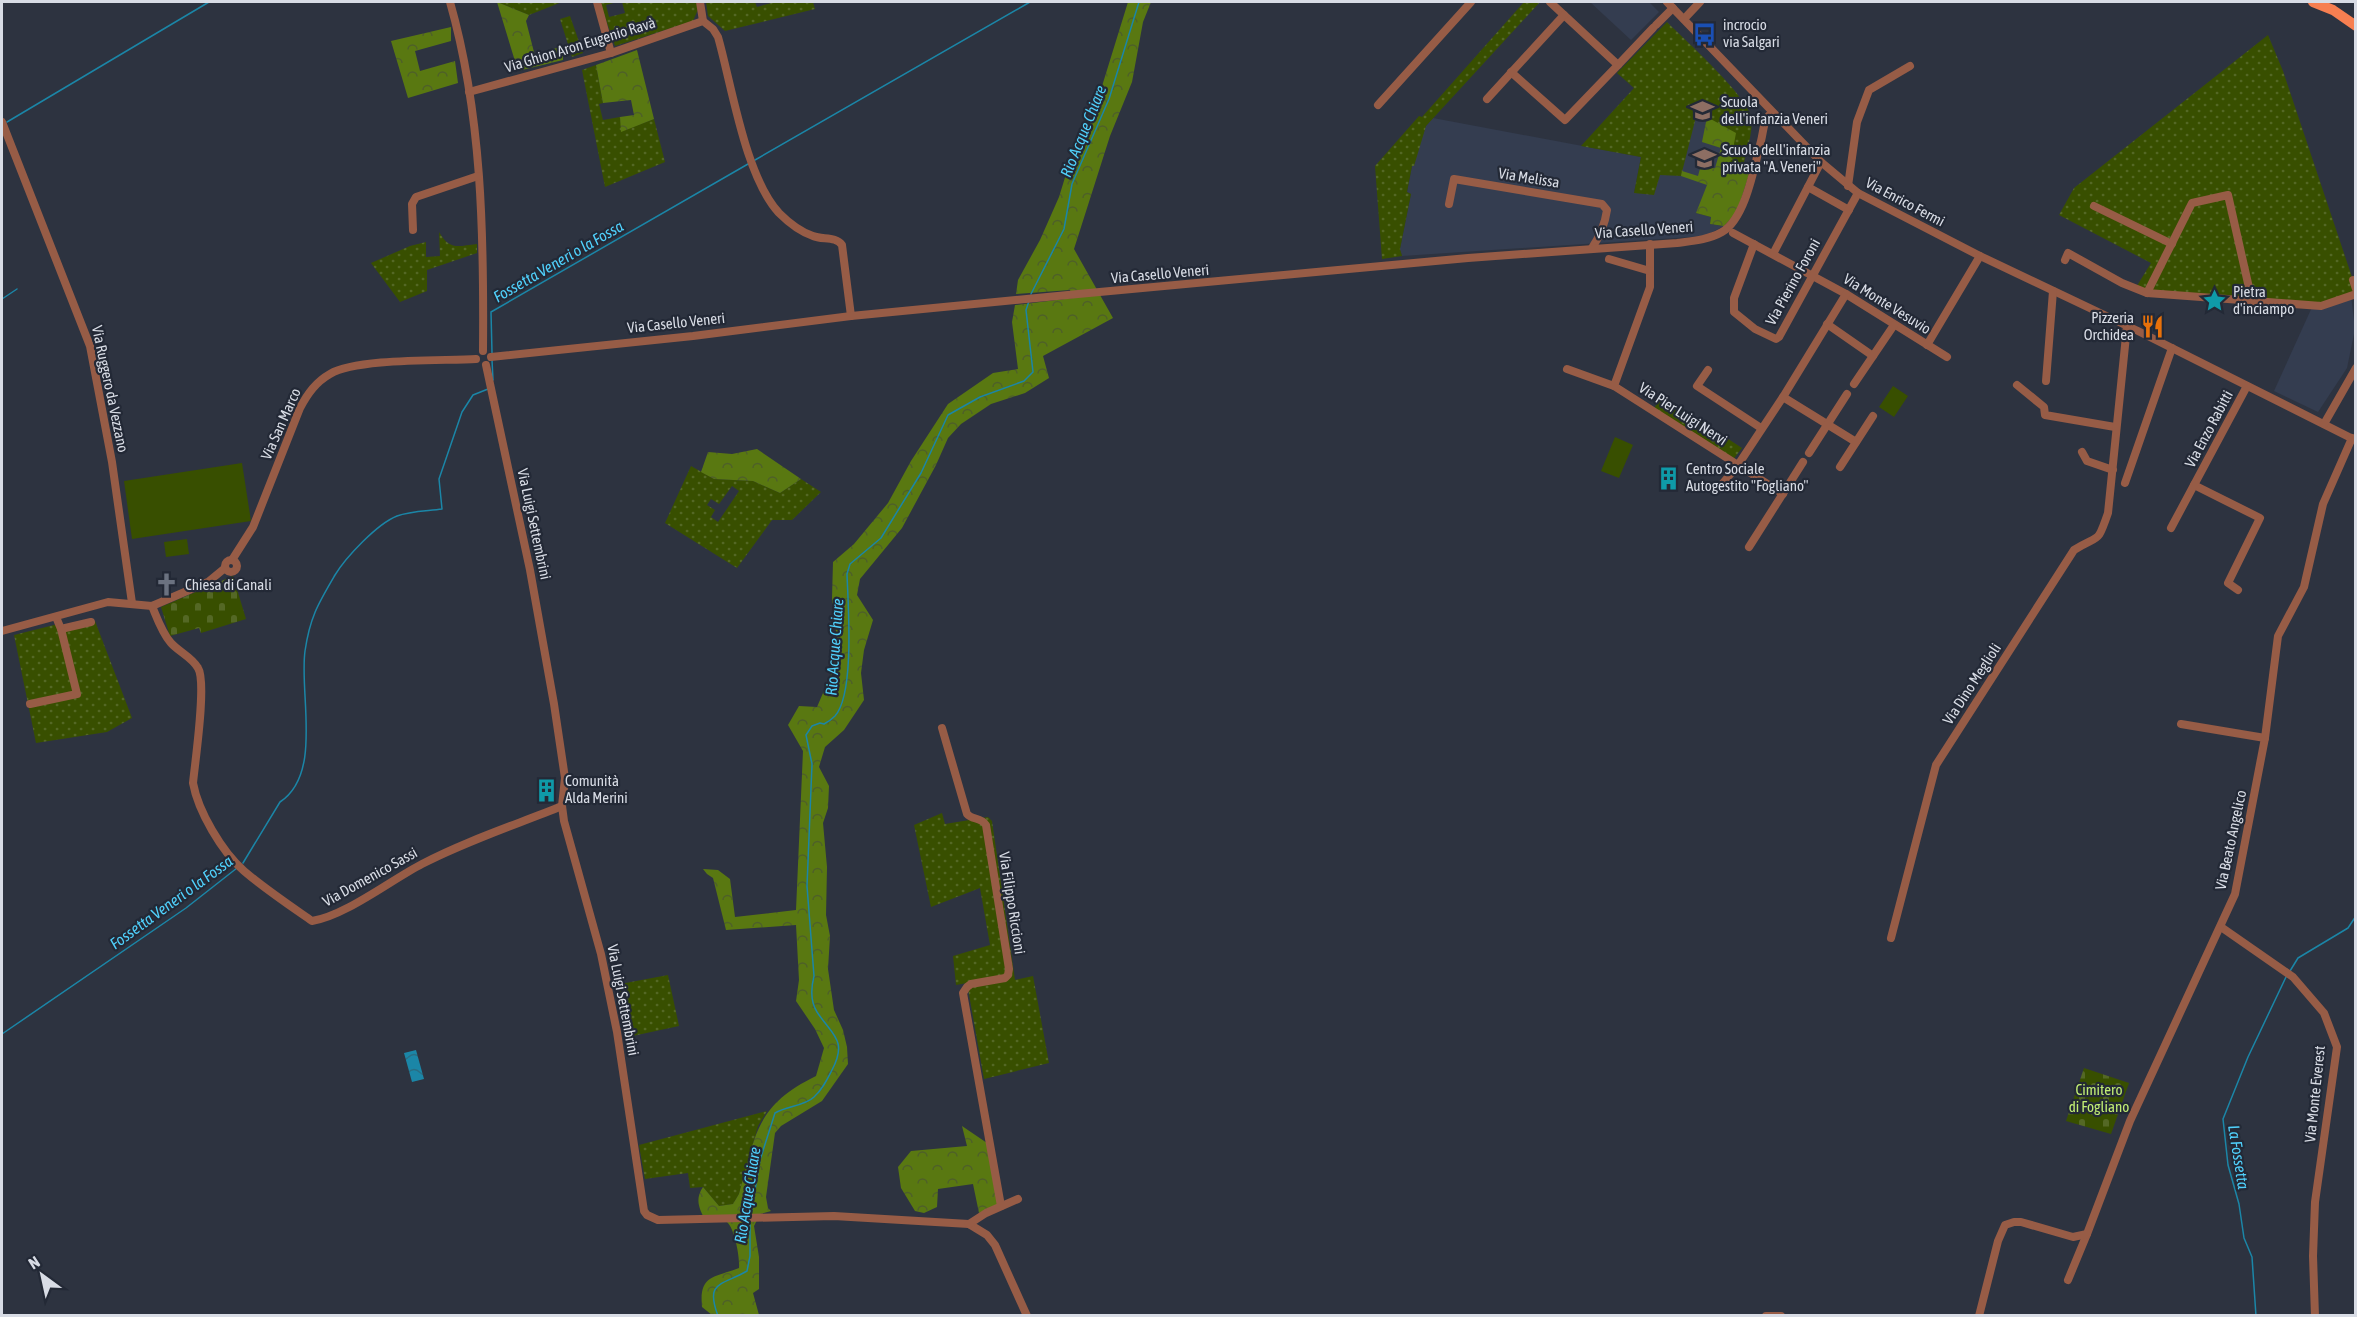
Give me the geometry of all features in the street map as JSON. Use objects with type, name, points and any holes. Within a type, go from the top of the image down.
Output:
[{"type":"main road","points":[[2313,2],[2342,16]]},
{"type":"main road","points":[[2328,2],[2355,26]]},
{"type":"street","points":[[450,2],[462,46],[478,176],[490,355],[489,363],[486,365],[480,364],[476,359],[477,354],[490,355]]},
{"type":"street","points":[[597,2],[610,53]]},
{"type":"street","points":[[699,2],[703,21],[713,29],[718,37],[739,118],[761,185],[779,213],[803,231],[814,237],[839,241],[842,245],[851,316]]},
{"type":"street","points":[[1378,105],[1471,2]]},
{"type":"street","points":[[1550,2],[1618,65]]},
{"type":"street","points":[[1684,18],[1700,2]]},
{"type":"street","points":[[1511,72],[1565,120],[1654,26],[1670,5]]},
{"type":"street","name":"Via Enrico Fermi","points":[[1670,5],[1821,162],[1858,193],[1980,256],[2354,439]]},
{"type":"street","points":[[1487,99],[1564,15]]},
{"type":"street","name":"Via Ghion Aron Eugenio Ravà","points":[[469,92],[610,53],[703,21]]},
{"type":"street","points":[[1848,186],[1857,122],[1869,90],[1910,66]]},
{"type":"street","name":"Via Casello Veneri","points":[[490,355],[693,336],[851,316],[1706,238],[1722,232],[1739,213],[1763,132],[1775,115]]},
{"type":"street","name":"Via Ruggero da Vezzano","points":[[2,122],[90,346],[112,462],[132,603]]},
{"type":"street","points":[[1773,254],[1821,162]]},
{"type":"street","points":[[413,230],[412,204],[416,197],[478,176]]},
{"type":"street","name":"Via Melissa","points":[[1449,204],[1454,179],[1602,204],[1606,210],[1604,224],[1608,241],[1613,246]]},
{"type":"street","points":[[1808,187],[1849,210]]},
{"type":"street","name":"Via Pierino Foroni","points":[[1754,244],[1734,298],[1734,312],[1749,324],[1776,339],[1858,193]]},
{"type":"street","points":[[2147,293],[2192,203],[2228,195],[2252,301]]},
{"type":"street","points":[[2094,206],[2172,244]]},
{"type":"street","points":[[1592,248],[1604,224]]},
{"type":"street","name":"Via Monte Vesuvio","points":[[1733,233],[1846,294],[1947,357]]},
{"type":"street","points":[[1614,386],[1650,287],[1650,244]]},
{"type":"street","points":[[2065,260],[2068,253],[2122,283],[2147,293],[2321,306],[2355,294]]},
{"type":"street","points":[[1928,345],[1980,256]]},
{"type":"street","points":[[1609,259],[1650,271]]},
{"type":"street","points":[[2046,381],[2054,291]]},
{"type":"street","points":[[1723,483],[1738,465],[1783,397],[1846,294]]},
{"type":"street","points":[[1827,324],[1873,356]]},
{"type":"street","points":[[1854,384],[1893,325]]},
{"type":"street","name":"Via Dino Meglioli","points":[[1891,938],[1936,765],[2074,550],[2098,538],[2108,513],[2127,326]]},
{"type":"street","points":[[2125,483],[2172,348]]},
{"type":"street","name":"Via San Marco","points":[[152,606],[208,582],[228,570],[227,562],[235,562],[264,499],[300,408],[306,396],[321,380],[337,370],[358,365],[476,359]]},
{"type":"street","name":"Via Luigi Settembrini","points":[[486,365],[530,570],[554,704],[565,772],[562,806],[567,834],[601,954],[615,1021],[644,1211],[657,1220],[834,1216],[969,1224]]},
{"type":"street","points":[[2324,424],[2355,368]]},
{"type":"street","name":"Via Pier Luigi Nervi","points":[[1567,369],[1614,386],[1783,494]]},
{"type":"street","points":[[1708,369],[1697,386],[1761,428]]},
{"type":"street","points":[[2017,385],[2044,407],[2045,415],[2115,427]]},
{"type":"street","name":"Via Enzo Rabitti","points":[[2171,528],[2247,386]]},
{"type":"street","points":[[1809,453],[1847,394]]},
{"type":"street","points":[[1783,397],[1856,442]]},
{"type":"street","points":[[1840,467],[1873,416]]},
{"type":"street","name":"Via Beato Angelico","points":[[2068,1280],[2130,1121],[2237,889],[2265,738],[2278,636],[2304,587],[2323,504],[2354,439]]},
{"type":"street","points":[[2082,452],[2086,460],[2113,470]]},
{"type":"street","points":[[1749,547],[1803,462]]},
{"type":"street","name":"Via Enzo Rabitti","points":[[2194,485],[2260,518],[2228,583],[2238,590]]},
{"type":"street","points":[[2,631],[108,602],[152,606]]},
{"type":"street","name":"Via Domenico Sassi","points":[[152,606],[170,642],[199,668],[202,678],[202,701],[193,783],[195,796],[202,810],[216,835],[243,870],[312,921],[343,909],[448,851],[562,806]]},
{"type":"street","points":[[30,704],[77,694],[56,617]]},
{"type":"street","points":[[61,629],[91,622]]},
{"type":"street","points":[[2181,724],[2265,738]]},
{"type":"street","name":"Via Filippo Riccioni","points":[[942,728],[967,814],[970,818],[983,820],[986,825],[1009,969],[1005,978],[971,984],[963,993],[1000,1206]]},
{"type":"street","name":"Via Monte Everest","points":[[2221,927],[2293,977],[2324,1013],[2337,1047],[2315,1202],[2313,1256],[2316,1316]]},
{"type":"street","points":[[1018,1199],[1000,1206],[969,1224],[987,1235],[994,1245],[1027,1316]]},
{"type":"street","points":[[1979,1316],[1998,1241],[2005,1225],[2021,1222],[2073,1237],[2087,1234]]},
{"type":"street","points":[[1766,1316],[1782,1316]]},
{"type":"shaded area","points":[[1590,2],[1649,2],[1659,12],[1631,40]]},
{"type":"shaded area","points":[[1667,22],[1736,92],[1751,117],[1738,195],[1696,213],[1711,217],[1710,224],[1724,226],[1705,236],[1402,256],[1400,249],[1411,194],[1407,192],[1412,166],[1426,126],[1433,118],[1641,157],[1634,193],[1653,156]]},
{"type":"shaded area","points":[[2351,296],[2355,329],[2347,368],[2318,412],[2274,391],[2313,305]]},
{"type":"green space","points":[[497,2],[562,2],[529,15]]},
{"type":"green space","points":[[497,2],[529,15],[526,21],[535,56],[559,47],[563,60],[518,71]]},
{"type":"green space","points":[[600,2],[617,2],[606,5],[609,17],[625,13],[622,2],[697,2],[699,7],[693,21],[615,46]]},
{"type":"green space","points":[[706,2],[755,2],[757,7],[775,2],[813,2],[815,9],[725,31],[708,16]]},
{"type":"green space","points":[[1128,2],[1151,2],[1143,22],[1132,82],[1110,136],[1074,249],[1113,318],[1043,356],[1049,378],[1025,393],[991,404],[961,424],[948,438],[902,528],[860,579],[857,595],[873,620],[864,650],[861,673],[864,700],[844,730],[825,747],[819,767],[829,786],[828,808],[823,823],[827,867],[826,915],[830,936],[828,969],[834,1010],[843,1030],[848,1064],[822,1101],[781,1126],[775,1133],[766,1197],[768,1208],[771,1211],[760,1214],[754,1226],[759,1257],[759,1289],[753,1293],[759,1315],[712,1315],[702,1307],[703,1289],[706,1283],[715,1276],[739,1268],[739,1258],[735,1237],[727,1222],[706,1222],[699,1205],[700,1192],[703,1187],[719,1206],[733,1204],[739,1194],[761,1124],[769,1111],[781,1099],[816,1076],[824,1048],[815,1029],[796,1001],[799,980],[796,925],[726,930],[713,878],[703,869],[718,870],[730,879],[735,917],[796,910],[803,751],[788,725],[799,706],[817,707],[832,672],[838,648],[832,598],[833,562],[854,544],[888,503],[911,461],[948,404],[993,373],[1018,369],[1012,322],[1015,305],[1073,298],[1070,290],[1016,294],[1018,280],[1040,240],[1059,197],[1067,171],[1090,125]]},
{"type":"green space","points":[[1524,2],[1540,2],[1426,126],[1414,166],[1412,166],[1407,192],[1411,194],[1400,249],[1402,256],[1382,259],[1375,166],[1419,116],[1422,117]]},
{"type":"green space","points":[[570,16],[583,53],[572,57],[560,19]]},
{"type":"green space","points":[[1667,22],[1738,94],[1751,116],[1751,134],[1743,167],[1735,169],[1729,165],[1707,117],[1698,109],[1681,176],[1660,175],[1654,195],[1634,193],[1641,157],[1581,146],[1634,88],[1617,73]]},
{"type":"green space","points":[[451,27],[451,41],[415,51],[420,71],[455,61],[458,83],[408,98],[391,41]]},
{"type":"green space","points":[[2268,35],[2283,71],[2353,280],[2355,294],[2321,306],[2135,289],[2151,263],[2059,215],[2074,188]]},
{"type":"green space","points":[[637,50],[654,119],[621,132],[620,117],[634,115],[631,100],[603,103],[596,65]]},
{"type":"green space","points":[[596,65],[603,103],[599,104],[603,120],[620,117],[622,131],[654,119],[665,162],[605,187],[582,70]]},
{"type":"green space","points":[[1707,117],[1736,133],[1730,165],[1735,169],[1751,168],[1737,212],[1724,226],[1710,224],[1711,217],[1696,213],[1707,185],[1681,176],[1682,171],[1698,176],[1701,165],[1715,168],[1721,148],[1702,142]]},
{"type":"green space","points":[[439,232],[451,245],[477,244],[477,253],[427,270],[427,291],[400,302],[371,263],[410,246],[426,242],[426,257],[440,256]]},
{"type":"green space","points":[[1893,386],[1908,396],[1894,417],[1879,407]]},
{"type":"green space","points":[[1661,395],[1742,448],[1732,461],[1653,411]]},
{"type":"green space","points":[[1615,437],[1633,445],[1619,478],[1601,471]]},
{"type":"green space","points":[[757,449],[801,479],[780,493],[753,481],[714,479],[701,472],[708,452],[732,454]]},
{"type":"green space","points":[[242,463],[251,521],[132,539],[124,481]]},
{"type":"green space","points":[[691,466],[714,479],[753,481],[780,493],[801,479],[821,492],[792,520],[772,520],[737,568],[665,523]],"holes":[[[732,486],[739,491],[718,522],[711,517],[715,510],[707,505],[711,499],[719,504]]]},
{"type":"green space","points":[[187,539],[189,554],[166,557],[164,542]]},
{"type":"green space","points":[[233,576],[246,619],[201,633],[199,628],[170,636],[161,607]]},
{"type":"green space","points":[[95,621],[132,718],[107,732],[36,743],[14,635],[58,624],[61,629]]},
{"type":"green space","points":[[942,813],[945,824],[988,817],[992,821],[1015,980],[1033,976],[1049,1063],[984,1079],[967,983],[956,985],[953,956],[990,945],[980,888],[931,907],[914,825]]},
{"type":"green space","points":[[668,975],[679,1026],[628,1037],[615,985]]},
{"type":"green space","name":"Cimitero di Fogliano","points":[[2084,1068],[2129,1083],[2111,1134],[2066,1121]]},
{"type":"green space","points":[[767,1111],[758,1126],[739,1194],[733,1204],[719,1206],[703,1187],[690,1188],[688,1173],[645,1179],[639,1145]]},
{"type":"green space","points":[[962,1126],[987,1143],[998,1204],[979,1213],[973,1184],[938,1189],[937,1207],[924,1213],[915,1211],[901,1188],[898,1167],[911,1151],[967,1146]]},
{"type":"water","points":[[416,1050],[424,1079],[412,1082],[404,1053]]},
{"type":"waterway","points":[[7,122],[209,2]]},
{"type":"waterway","name":"Fossetta Veneri o la Fossa","points":[[755,160],[1030,2]]},
{"type":"waterway","name":"Rio Acque Chiare","points":[[1031,294],[1064,229],[1072,184],[1109,99],[1139,2]]},
{"type":"waterway","name":"Fossetta Veneri o la Fossa","points":[[492,353],[491,312],[748,164]]},
{"type":"waterway","points":[[2,299],[17,289]]},
{"type":"waterway","name":"Rio Acque Chiare","points":[[751,1214],[760,1160],[775,1113],[806,1102],[817,1094],[830,1074],[839,1052],[836,1038],[817,1012],[812,999],[814,976],[807,886],[812,764],[806,735],[812,726],[824,724],[835,716],[841,705],[848,669],[847,574],[850,564],[881,538],[921,473],[948,415],[980,397],[1024,381],[1033,372],[1026,310],[1029,301]]},
{"type":"waterway","name":"Fossetta Veneri o la Fossa","points":[[492,360],[493,380]]},
{"type":"waterway","name":"Fossetta Veneri o la Fossa","points":[[243,863],[280,802],[293,789],[301,773],[306,732],[305,651],[309,629],[319,603],[347,559],[380,526],[402,514],[442,509],[439,479],[462,412],[473,395],[488,389]]},
{"type":"waterway","name":"Fossetta Veneri o la Fossa","points":[[2,1034],[186,908],[237,868]]},
{"type":"waterway","name":"La Fossetta","points":[[2290,971],[2298,958],[2348,928],[2356,916]]},
{"type":"waterway","name":"La Fossetta","points":[[2256,1316],[2252,1257],[2244,1238],[2239,1204],[2228,1165],[2223,1119],[2248,1057],[2286,977]]},
{"type":"waterway","name":"Rio Acque Chiare","points":[[718,1316],[714,1305],[715,1290],[723,1283],[747,1271],[750,1256],[750,1222]]},
{"type":"place","name":"incrocio via Salgari","points":[[1705,34]]},
{"type":"place","name":"Scuola dell'infanzia Veneri","points":[[1703,111]]},
{"type":"place","name":"Scuola dell'infanzia privata \"A. Veneri\"","points":[[1704,159]]},
{"type":"place","name":"Pietra d'inciampo","points":[[2215,301]]},
{"type":"place","name":"Pizzeria Orchidea","points":[[2152,327]]},
{"type":"place","name":"Centro Sociale Autogestito \"Fogliano\"","points":[[1668,478]]},
{"type":"place","name":"Chiesa di Canali","points":[[167,585]]},
{"type":"place","name":"Comunità Alda Merini","points":[[547,790]]}]
